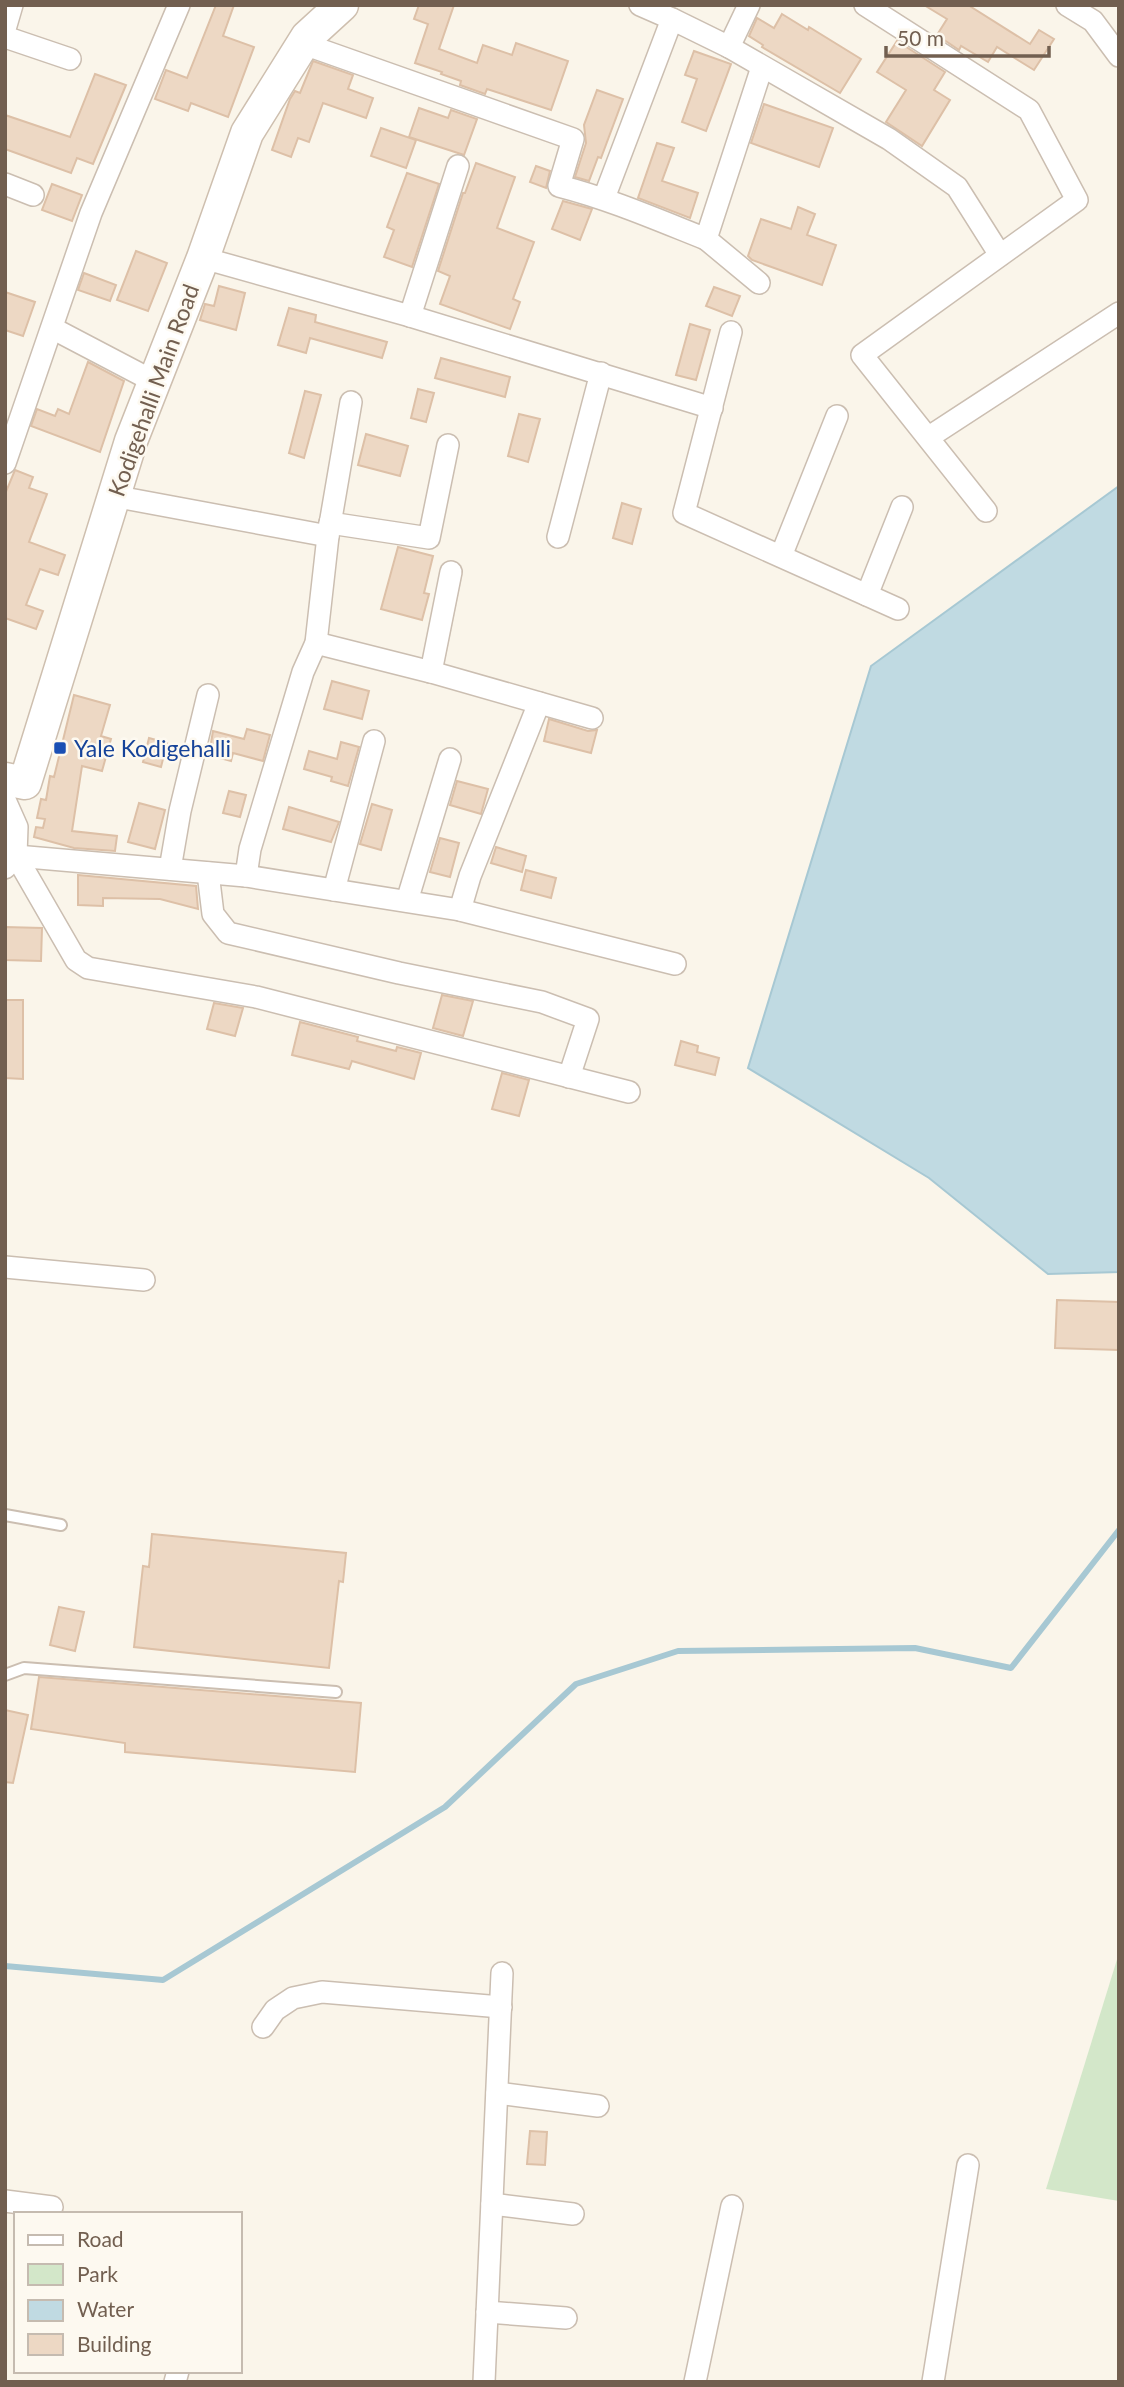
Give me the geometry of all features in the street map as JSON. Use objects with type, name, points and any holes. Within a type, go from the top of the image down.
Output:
[{"type":"street","points":[[5,29],[12,5]]},
{"type":"street","points":[[5,463],[91,213],[179,5]]},
{"type":"street","name":"Kodigehalli Main Road","points":[[5,779],[25,783],[113,496],[153,381],[203,258],[247,133],[307,37],[342,5]]},
{"type":"street","points":[[640,5],[729,47],[889,139],[957,187],[1000,255]]},
{"type":"street","points":[[729,47],[749,5]]},
{"type":"street","points":[[865,5],[1029,110],[1077,200],[862,355],[986,511]]},
{"type":"street","points":[[1067,5],[1093,21],[1119,55]]},
{"type":"street","points":[[604,198],[672,19]]},
{"type":"street","points":[[5,37],[70,59]]},
{"type":"street","points":[[304,44],[573,139],[559,186],[604,198],[706,239],[759,284]]},
{"type":"street","points":[[706,239],[762,67]]},
{"type":"street","points":[[410,316],[458,166]]},
{"type":"street","points":[[5,184],[33,195]]},
{"type":"street","points":[[203,258],[410,316],[712,408]]},
{"type":"street","points":[[929,437],[1119,313]]},
{"type":"street","points":[[51,328],[153,381]]},
{"type":"street","points":[[732,332],[684,513],[898,609]]},
{"type":"street","points":[[558,537],[601,373]]},
{"type":"street","points":[[246,876],[250,849],[295,697],[316,643],[329,530],[351,402]]},
{"type":"street","points":[[781,556],[837,416]]},
{"type":"street","points":[[113,496],[329,530],[429,538],[448,445]]},
{"type":"street","points":[[867,595],[902,507]]},
{"type":"street","points":[[431,672],[451,572]]},
{"type":"street","points":[[316,643],[431,672],[592,718]]},
{"type":"street","points":[[170,869],[180,811],[208,695]]},
{"type":"street","points":[[460,910],[470,876],[539,704]]},
{"type":"street","points":[[334,890],[374,741]]},
{"type":"street","points":[[407,901],[450,760]]},
{"type":"street","points":[[5,800],[17,827],[11,862],[76,960],[88,968],[256,997],[629,1092]]},
{"type":"street","points":[[11,862],[170,869],[246,876],[460,910],[675,964]]},
{"type":"street","points":[[208,873],[213,914],[228,933],[373,968],[542,1002],[588,1019],[569,1076]]},
{"type":"street","points":[[5,1267],[144,1280]]},
{"type":"street","points":[[484,2382],[502,1973]]},
{"type":"street","points":[[263,2027],[275,2010],[293,1998],[322,1992],[501,2007]]},
{"type":"street","points":[[497,2093],[598,2106]]},
{"type":"street","points":[[933,2382],[968,2165]]},
{"type":"street","points":[[5,2201],[51,2207]]},
{"type":"street","points":[[492,2204],[573,2214]]},
{"type":"street","points":[[695,2382],[732,2206]]},
{"type":"street","points":[[487,2312],[566,2318]]},
{"type":"lane","points":[[5,1515],[61,1525]]},
{"type":"lane","points":[[5,1675],[24,1668],[336,1692]]},
{"type":"green space","points":[[1119,1953],[1119,2201],[1046,2189]]},
{"type":"water","points":[[1119,486],[1119,1272],[1048,1274],[929,1178],[748,1068],[871,666]]},
{"type":"building","points":[[216,5],[234,5],[223,36],[254,47],[228,117],[191,103],[188,111],[155,99],[166,70],[187,78]]},
{"type":"building","points":[[419,5],[454,5],[439,49],[477,63],[483,45],[512,55],[516,43],[568,61],[551,110],[487,89],[485,94],[460,85],[461,81],[441,74],[442,72],[415,63],[428,24],[414,19]]},
{"type":"building","points":[[924,5],[968,5],[1030,44],[1039,30],[1054,39],[1034,70],[997,47],[988,62],[961,46],[959,50],[937,35],[947,19]]},
{"type":"building","points":[[782,14],[861,59],[840,93],[762,47],[763,45],[749,36],[757,18],[774,28]]},
{"type":"building","points":[[897,41],[945,72],[934,90],[950,100],[922,146],[886,122],[906,90],[877,72]]},
{"type":"building","points":[[694,51],[731,64],[706,131],[682,122],[697,79],[685,75]]},
{"type":"building","points":[[313,61],[353,75],[348,89],[373,98],[366,118],[323,103],[309,142],[298,138],[291,157],[272,150],[290,99],[295,91],[300,93]]},
{"type":"building","points":[[95,74],[126,85],[93,164],[77,158],[71,173],[5,149],[5,115],[70,137]]},
{"type":"building","points":[[597,90],[623,99],[601,158],[598,157],[589,181],[575,177],[586,143],[584,125]]},
{"type":"building","points":[[764,104],[833,128],[819,167],[751,143]]},
{"type":"building","points":[[419,108],[448,118],[451,110],[477,119],[464,155],[409,137]]},
{"type":"building","points":[[381,128],[416,140],[406,168],[371,156]]},
{"type":"building","points":[[657,143],[674,148],[662,181],[698,193],[690,218],[638,198]]},
{"type":"building","points":[[476,163],[515,177],[497,228],[534,242],[513,299],[520,302],[510,329],[440,304],[450,276],[438,271],[463,193]]},
{"type":"building","points":[[536,166],[550,171],[546,188],[530,182]]},
{"type":"building","points":[[407,173],[439,184],[412,267],[384,257],[394,230],[387,227]]},
{"type":"building","points":[[52,184],[82,195],[72,221],[42,210]]},
{"type":"building","points":[[563,201],[592,209],[580,240],[552,229]]},
{"type":"building","points":[[798,207],[815,214],[807,235],[836,245],[822,285],[752,260],[748,256],[761,219],[791,229]]},
{"type":"building","points":[[136,251],[167,263],[148,311],[117,300]]},
{"type":"building","points":[[84,273],[116,285],[110,301],[78,290]]},
{"type":"building","points":[[219,286],[245,293],[236,330],[200,320],[205,304],[214,306]]},
{"type":"building","points":[[714,287],[740,296],[732,316],[706,306]]},
{"type":"building","points":[[5,292],[35,302],[23,336],[5,330]]},
{"type":"building","points":[[289,308],[316,315],[315,322],[387,342],[382,358],[310,338],[306,353],[278,345]]},
{"type":"building","points":[[690,324],[710,330],[696,380],[676,375]]},
{"type":"building","points":[[441,358],[510,377],[505,397],[435,378]]},
{"type":"building","points":[[88,362],[124,381],[100,452],[31,426],[37,409],[55,416],[58,409],[69,414]]},
{"type":"building","points":[[418,389],[434,393],[426,422],[411,418]]},
{"type":"building","points":[[305,391],[321,395],[304,458],[289,453]]},
{"type":"building","points":[[519,414],[540,419],[528,462],[508,456]]},
{"type":"building","points":[[366,434],[408,446],[400,476],[358,465]]},
{"type":"building","points":[[15,470],[33,477],[29,488],[47,494],[29,542],[65,555],[58,575],[40,569],[26,605],[43,611],[36,629],[5,618],[5,494]]},
{"type":"building","points":[[622,503],[641,509],[632,544],[613,538]]},
{"type":"building","points":[[398,547],[433,556],[424,593],[429,594],[422,620],[381,609]]},
{"type":"building","points":[[332,681],[369,691],[362,719],[324,709]]},
{"type":"building","points":[[74,695],[110,705],[101,736],[111,739],[102,771],[82,766],[72,831],[117,836],[115,851],[74,848],[34,837],[36,827],[43,828],[45,819],[37,818],[41,799],[46,800],[50,776],[54,777]]},
{"type":"building","points":[[549,719],[588,731],[597,730],[591,753],[544,741]]},
{"type":"building","points":[[247,729],[270,735],[263,761],[233,753],[231,761],[209,755],[213,731],[244,739]]},
{"type":"building","points":[[149,738],[167,743],[161,767],[143,762]]},
{"type":"building","points":[[341,742],[359,747],[348,786],[331,781],[332,777],[304,769],[309,751],[337,759]]},
{"type":"building","points":[[457,781],[488,789],[481,814],[450,805]]},
{"type":"building","points":[[229,791],[246,795],[240,817],[223,813]]},
{"type":"building","points":[[139,803],[165,810],[155,849],[128,842]]},
{"type":"building","points":[[372,804],[392,810],[381,850],[360,844]]},
{"type":"building","points":[[289,807],[339,822],[331,842],[283,829]]},
{"type":"building","points":[[440,838],[459,843],[450,877],[430,872]]},
{"type":"building","points":[[496,847],[526,856],[522,872],[491,863]]},
{"type":"building","points":[[526,870],[556,878],[551,898],[521,890]]},
{"type":"building","points":[[78,875],[196,886],[198,909],[160,899],[103,898],[103,906],[78,905]]},
{"type":"building","points":[[5,927],[42,928],[41,961],[5,960]]},
{"type":"building","points":[[442,995],[473,1001],[463,1036],[433,1028]]},
{"type":"building","points":[[5,1000],[23,1000],[23,1079],[5,1078]]},
{"type":"building","points":[[214,1003],[243,1008],[235,1036],[207,1029]]},
{"type":"building","points":[[300,1022],[358,1037],[357,1041],[396,1051],[397,1047],[421,1053],[414,1079],[352,1061],[349,1069],[292,1055]]},
{"type":"building","points":[[681,1041],[698,1046],[697,1052],[719,1058],[715,1075],[675,1065]]},
{"type":"building","points":[[502,1073],[529,1080],[519,1116],[492,1109]]},
{"type":"building","points":[[1057,1300],[1119,1302],[1119,1350],[1055,1348]]},
{"type":"building","points":[[152,1534],[346,1553],[343,1582],[339,1581],[329,1668],[134,1647],[143,1566],[149,1567]]},
{"type":"building","points":[[59,1607],[84,1612],[75,1651],[50,1645]]},
{"type":"building","points":[[39,1677],[361,1703],[355,1772],[125,1752],[125,1743],[31,1729]]},
{"type":"building","points":[[5,1710],[28,1715],[13,1783],[5,1782]]},
{"type":"building","points":[[530,2131],[547,2132],[545,2165],[527,2164]]},
{"type":"waterway","points":[[5,1966],[163,1980],[445,1807],[576,1684],[678,1651],[915,1648],[1011,1668],[1119,1530]]},
{"type":"place","name":"Yale Kodigehalli","points":[[60,748]]}]
